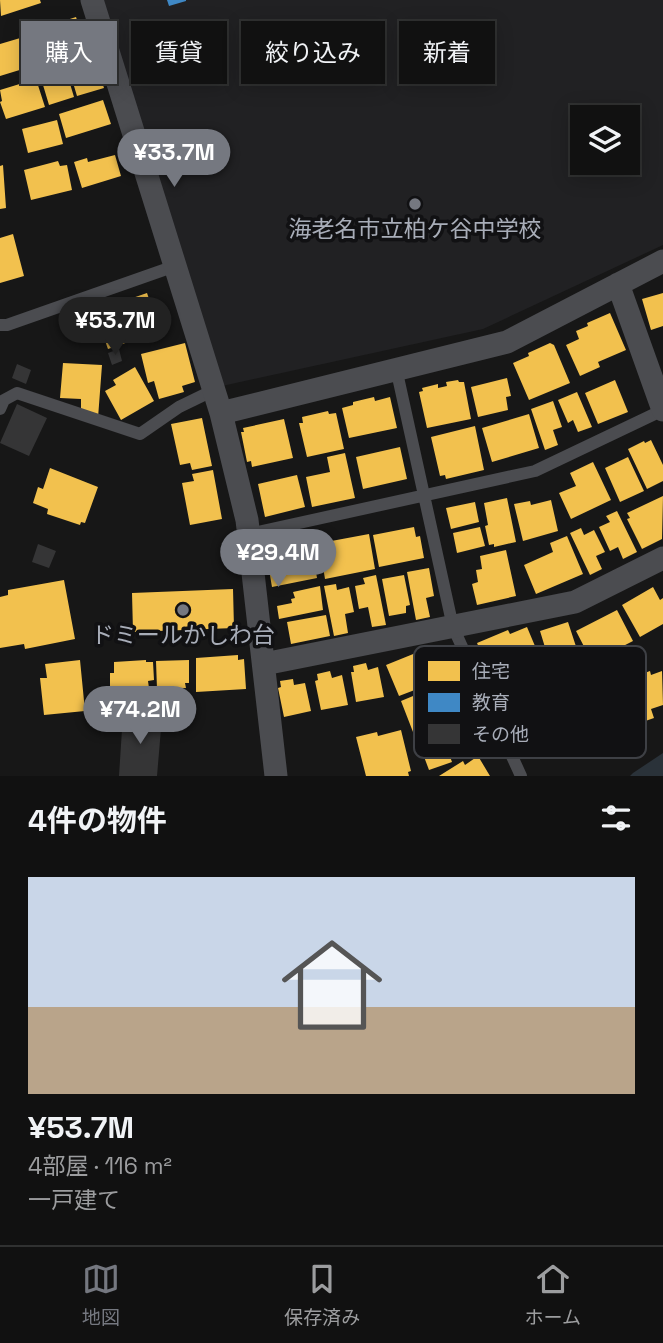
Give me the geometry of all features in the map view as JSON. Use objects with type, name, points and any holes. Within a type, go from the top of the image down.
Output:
[{"type":"street","points":[[92,0],[221,413],[249,534],[276,776]]},
{"type":"street","points":[[221,413],[507,342],[663,261]]},
{"type":"street","points":[[618,284],[663,410]]},
{"type":"street","points":[[264,664],[575,602],[663,558]]},
{"type":"lane","points":[[0,326],[8,326],[175,266]]},
{"type":"lane","points":[[396,368],[426,494],[453,627],[462,646]]},
{"type":"lane","points":[[0,409],[4,400],[17,393],[140,434],[179,407],[214,390]]},
{"type":"lane","points":[[249,534],[535,471],[663,410]]},
{"type":"lane","points":[[513,758],[521,776]]},
{"type":"shaded area","name":"海老名市立柏ケ谷中学校","points":[[101,0],[663,0],[663,245],[483,329],[222,386],[117,51],[117,21],[108,21]]},
{"type":"shaded area","points":[[663,753],[663,776],[630,776],[633,773]]},
{"type":"building: 住宅","points":[[0,0],[40,0],[41,3],[1,16]]},
{"type":"building: 住宅","points":[[21,38],[21,70],[0,76],[0,44]]},
{"type":"building: 住宅","points":[[21,84],[38,84],[45,107],[6,119],[0,102],[0,90]]},
{"type":"building: 住宅","points":[[70,84],[74,97],[49,105],[43,85]]},
{"type":"building: 住宅","points":[[73,84],[103,84],[104,88],[77,96]]},
{"type":"building: 住宅","points":[[103,100],[111,124],[66,138],[59,114]]},
{"type":"building: 住宅","points":[[57,120],[63,144],[28,153],[22,129]]},
{"type":"building: 住宅","points":[[115,155],[121,176],[82,188],[74,162],[87,158],[88,162]]},
{"type":"building: 住宅","points":[[58,161],[60,166],[67,165],[72,190],[31,200],[24,170]]},
{"type":"building: 住宅","points":[[3,165],[6,208],[0,209],[0,166]]},
{"type":"building: 住宅","points":[[13,234],[24,276],[0,283],[0,238]]},
{"type":"building: 住宅","points":[[147,293],[160,331],[108,349],[98,321],[112,316],[109,309],[114,308],[112,305]]},
{"type":"building: 住宅","points":[[663,293],[663,326],[651,330],[642,299]]},
{"type":"building: 住宅","points":[[610,313],[626,350],[598,362],[600,367],[580,376],[566,345],[579,339],[576,331],[588,326],[587,323]]},
{"type":"building: 住宅","points":[[185,343],[195,382],[182,386],[184,392],[159,399],[154,381],[148,383],[141,354]]},
{"type":"building: 住宅","points":[[550,343],[554,345],[570,383],[529,400],[513,363]]},
{"type":"building: 住宅","points":[[63,363],[102,365],[98,418],[81,409],[81,399],[60,398]]},
{"type":"building: 住宅","points":[[135,367],[154,401],[121,420],[105,391],[116,385],[113,380]]},
{"type":"building: 住宅","points":[[507,378],[511,396],[506,397],[508,410],[478,417],[471,387]]},
{"type":"building: 住宅","points":[[615,380],[628,412],[598,424],[585,393]]},
{"type":"building: 住宅","points":[[446,382],[464,382],[471,419],[427,428],[419,392],[423,391],[422,388],[438,384],[438,388],[447,386]]},
{"type":"building: 住宅","points":[[577,392],[592,427],[578,432],[573,420],[568,423],[558,400]]},
{"type":"building: 住宅","points":[[374,397],[375,401],[390,397],[397,428],[349,438],[342,408]]},
{"type":"building: 住宅","points":[[553,401],[562,427],[553,430],[558,445],[545,450],[531,409]]},
{"type":"building: 住宅","points":[[328,411],[329,414],[336,413],[344,449],[307,457],[299,423],[303,423],[302,417]]},
{"type":"building: 住宅","points":[[529,414],[539,448],[492,462],[482,428]]},
{"type":"building: 住宅","points":[[202,418],[212,466],[192,470],[190,463],[180,465],[171,424]]},
{"type":"building: 住宅","points":[[284,419],[293,458],[252,467],[251,461],[247,462],[241,432],[244,432],[243,428]]},
{"type":"building: 住宅","points":[[475,426],[484,470],[446,479],[445,475],[440,476],[431,437]]},
{"type":"building: 住宅","points":[[651,440],[663,465],[663,481],[647,489],[628,449]]},
{"type":"building: 住宅","points":[[400,447],[407,479],[363,489],[356,457]]},
{"type":"building: 住宅","points":[[345,453],[355,498],[312,507],[306,477],[330,472],[327,457]]},
{"type":"building: 住宅","points":[[628,457],[644,491],[620,502],[605,468]]},
{"type":"building: 住宅","points":[[593,462],[611,500],[571,519],[559,493],[576,486],[570,473]]},
{"type":"building: 住宅","points":[[50,468],[98,487],[85,523],[81,522],[80,525],[47,514],[48,509],[33,503],[38,487],[43,489]]},
{"type":"building: 住宅","points":[[213,470],[222,519],[190,525],[182,483],[194,481],[192,474]]},
{"type":"building: 住宅","points":[[297,475],[305,507],[265,517],[258,484]]},
{"type":"building: 住宅","points":[[663,496],[662,539],[642,549],[627,519],[630,518],[627,513]]},
{"type":"building: 住宅","points":[[507,498],[516,542],[494,547],[494,544],[489,545],[484,503]]},
{"type":"building: 住宅","points":[[551,500],[558,531],[523,541],[514,504],[530,501],[531,505]]},
{"type":"building: 住宅","points":[[475,502],[479,522],[451,529],[446,508]]},
{"type":"building: 住宅","points":[[617,511],[637,552],[623,559],[618,547],[610,551],[599,527],[610,522],[606,516]]},
{"type":"building: 住宅","points":[[414,527],[416,537],[420,536],[424,558],[379,567],[373,535]]},
{"type":"building: 住宅","points":[[480,527],[485,546],[457,553],[453,533]]},
{"type":"building: 住宅","points":[[581,528],[584,535],[594,530],[605,552],[596,556],[602,569],[590,575],[570,533]]},
{"type":"building: 住宅","points":[[369,534],[375,569],[325,579],[320,549],[327,547],[326,542]]},
{"type":"building: 住宅","points":[[567,536],[583,574],[536,594],[524,565],[553,552],[550,543]]},
{"type":"building: 住宅","points":[[311,543],[317,578],[272,587],[266,552]]},
{"type":"building: 住宅","points":[[506,550],[516,596],[477,605],[472,584],[478,582],[476,570],[482,569],[480,556]]},
{"type":"building: 住宅","points":[[429,568],[434,596],[426,598],[430,617],[416,620],[407,572]]},
{"type":"building: 住宅","points":[[376,575],[386,625],[372,627],[368,607],[359,609],[355,586],[365,584],[363,578]]},
{"type":"building: 住宅","points":[[404,575],[410,605],[406,606],[406,613],[389,616],[382,579]]},
{"type":"building: 住宅","points":[[64,580],[75,639],[25,649],[24,644],[0,648],[0,597],[8,595],[8,590]]},
{"type":"building: 住宅","points":[[336,584],[337,590],[349,587],[354,612],[345,614],[348,633],[334,636],[324,586]]},
{"type":"building: 住宅","points":[[320,586],[323,610],[279,619],[277,606],[292,603],[291,599],[295,598],[293,592]]},
{"type":"building: 住宅","points":[[653,587],[660,600],[663,598],[663,624],[640,637],[622,605]]},
{"type":"building: 住宅","name":"ドミールかしわ台","points":[[233,589],[234,628],[133,632],[132,593]]},
{"type":"building: 住宅","points":[[617,610],[633,641],[623,646],[584,646],[576,631]]},
{"type":"building: 住宅","points":[[326,615],[330,636],[291,644],[287,622]]},
{"type":"building: 住宅","points":[[568,622],[576,646],[545,646],[540,631]]},
{"type":"building: 住宅","points":[[527,627],[535,646],[478,646],[477,643],[508,630],[510,634]]},
{"type":"building: 住宅","points":[[414,654],[414,690],[399,696],[386,665]]},
{"type":"building: 住宅","points":[[238,655],[238,660],[244,659],[246,689],[196,692],[196,658]]},
{"type":"building: 住宅","points":[[80,660],[85,711],[44,715],[40,678],[47,678],[45,664]]},
{"type":"building: 住宅","points":[[189,660],[189,683],[185,683],[186,688],[157,689],[156,661]]},
{"type":"building: 住宅","points":[[114,662],[153,662],[154,680],[148,681],[149,688],[110,690],[110,673],[114,673]]},
{"type":"building: 住宅","points":[[366,663],[368,670],[378,667],[384,697],[356,702],[351,672],[354,672],[353,666]]},
{"type":"building: 住宅","points":[[330,671],[332,678],[342,675],[348,705],[321,710],[315,681],[318,680],[317,674]]},
{"type":"building: 住宅","points":[[650,671],[651,675],[662,671],[663,705],[651,709],[654,718],[646,721],[646,672]]},
{"type":"building: 住宅","points":[[293,679],[294,685],[305,683],[311,711],[284,717],[278,688],[281,687],[280,681]]},
{"type":"building: 住宅","points":[[414,696],[414,732],[413,732],[401,701]]},
{"type":"building: 住宅","points":[[401,730],[411,771],[408,772],[409,776],[366,776],[356,737],[377,732],[378,736]]},
{"type":"building: 住宅","points":[[424,758],[451,758],[452,762],[429,770]]},
{"type":"building: 住宅","points":[[479,758],[490,776],[439,776],[463,761],[465,765]]},
{"type":"building: 教育","points":[[167,0],[186,0],[186,1],[169,6]]},
{"type":"building: その他","points":[[119,349],[122,361],[112,365],[108,353]]},
{"type":"building: その他","points":[[17,364],[31,370],[26,384],[12,378]]},
{"type":"building: その他","points":[[17,404],[47,418],[29,456],[0,443]]},
{"type":"building: その他","points":[[38,544],[56,551],[49,568],[32,562]]},
{"type":"building: その他","points":[[123,714],[162,717],[157,776],[119,776]]},
{"type":"place","name":"海老名市立柏ケ谷中学校","points":[[415,204]]},
{"type":"place","name":"ドミールかしわ台","points":[[183,610]]}]
